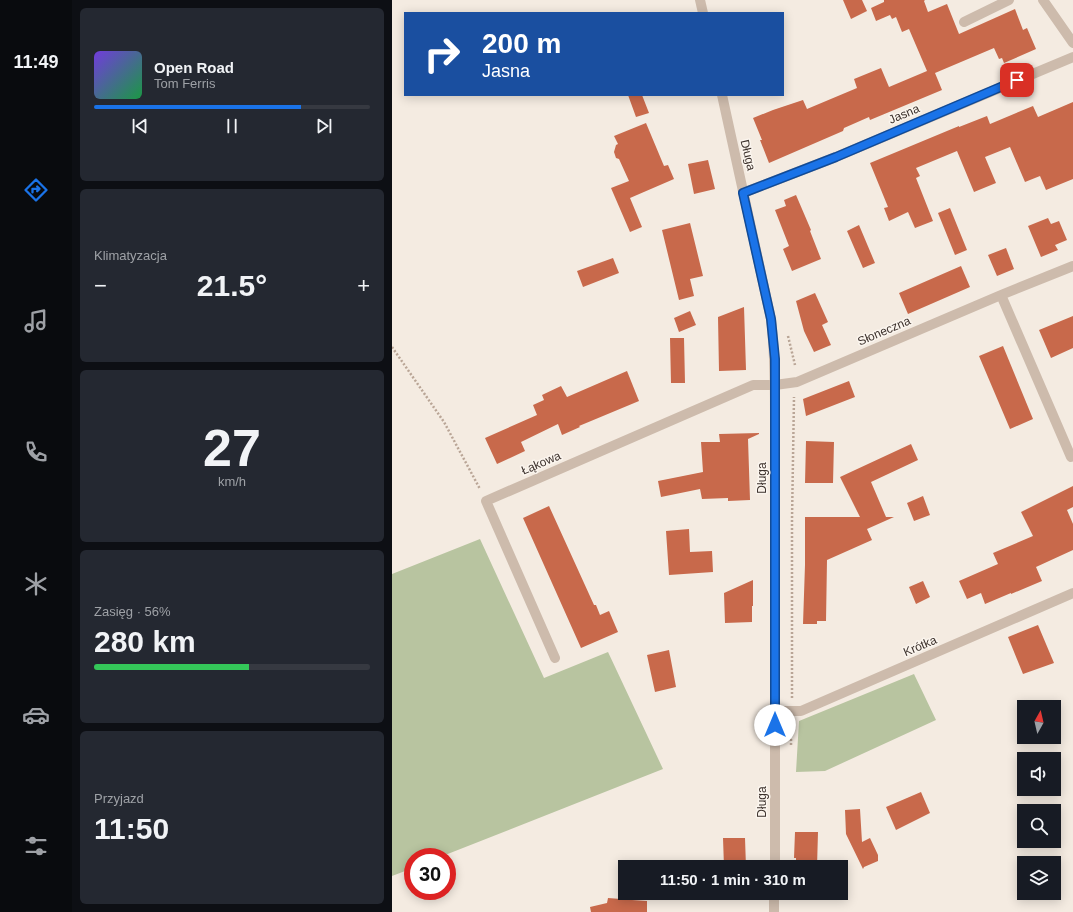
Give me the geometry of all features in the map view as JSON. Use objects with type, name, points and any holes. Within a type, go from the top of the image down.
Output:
[{"type":"street","points":[[964,22],[1009,0]]},
{"type":"street","points":[[1043,0],[1073,43]]},
{"type":"street","name":"Jasna","points":[[743,193],[836,157],[1073,57]]},
{"type":"street","name":"Długa","points":[[722,96],[771,319],[775,359],[775,860]]},
{"type":"street","name":"Słoneczna","points":[[775,385],[797,382],[1073,266]]},
{"type":"street","points":[[1002,295],[1071,457]]},
{"type":"street","name":"Łąkowa","points":[[486,501],[753,385],[775,385]]},
{"type":"street","points":[[486,501],[555,658]]},
{"type":"street","name":"Krótka","points":[[775,711],[801,711],[1073,593]]},
{"type":"street","points":[[774,900],[774,912]]},
{"type":"path","points":[[392,347],[444,422],[486,501]]},
{"type":"path","points":[[792,698],[794,394]]},
{"type":"green space","points":[[480,539],[544,678],[608,652],[663,769],[456,851],[456,848],[404,848],[404,871],[392,876],[392,574]]},
{"type":"green space","points":[[914,674],[936,720],[825,771],[796,772],[799,721]]},
{"type":"building","points":[[843,0],[862,0],[867,11],[851,19]]},
{"type":"building","points":[[884,0],[925,0],[924,1],[928,12],[947,4],[959,34],[1015,9],[1023,30],[1027,28],[1036,49],[1004,63],[1002,58],[999,59],[994,48],[935,73],[942,90],[870,120],[869,117],[844,128],[843,131],[769,163],[753,118],[803,100],[807,109],[857,88],[854,79],[881,68],[889,87],[927,71],[909,29],[902,32],[896,17],[892,19],[890,15],[876,21],[871,8],[884,2]]},
{"type":"building","points":[[628,96],[642,96],[649,113],[636,117]]},
{"type":"building","points":[[1073,102],[1073,179],[1046,190],[1040,176],[1025,182],[1010,147],[985,157],[996,183],[974,192],[957,151],[916,168],[920,176],[916,178],[933,221],[915,228],[908,212],[889,221],[884,208],[888,207],[870,163],[987,116],[990,124],[1033,106],[1038,117]]},
{"type":"building","points":[[646,123],[664,166],[668,165],[674,179],[630,198],[642,227],[630,232],[611,188],[629,181],[619,159],[616,158],[614,152],[616,145],[618,144],[614,136]]},
{"type":"building","points":[[708,160],[715,189],[694,194],[688,164]]},
{"type":"building","points":[[796,195],[811,230],[810,231],[821,259],[792,271],[783,249],[789,246],[775,210],[786,206],[784,200]]},
{"type":"building","points":[[950,208],[967,250],[955,255],[938,213]]},
{"type":"building","points":[[1048,218],[1051,224],[1059,221],[1067,240],[1055,245],[1058,250],[1041,257],[1028,226]]},
{"type":"building","points":[[690,223],[703,276],[690,279],[694,296],[679,300],[662,230]]},
{"type":"building","points":[[859,225],[875,263],[863,268],[847,231]]},
{"type":"building","points":[[1006,248],[1014,269],[997,276],[988,255]]},
{"type":"building","points":[[613,258],[619,273],[583,287],[577,271]]},
{"type":"building","points":[[961,266],[970,287],[908,314],[899,293]]},
{"type":"building","points":[[815,293],[828,322],[822,325],[831,345],[814,352],[804,331],[796,301]]},
{"type":"building","points":[[744,307],[746,370],[719,371],[718,317]]},
{"type":"building","points":[[690,311],[696,325],[679,332],[674,318]]},
{"type":"building","points":[[1073,316],[1073,348],[1051,358],[1039,330]]},
{"type":"building","points":[[670,338],[684,338],[685,383],[671,383]]},
{"type":"building","points":[[1003,346],[1033,419],[1010,429],[979,356]]},
{"type":"building","points":[[627,371],[639,401],[579,426],[580,427],[562,435],[558,424],[521,442],[525,451],[497,464],[485,438],[537,415],[533,405],[544,400],[542,395],[561,386],[567,397]]},
{"type":"building","points":[[849,381],[855,397],[806,416],[803,399]]},
{"type":"building","points":[[759,433],[748,439],[750,500],[728,501],[728,498],[702,499],[700,489],[661,497],[658,481],[703,472],[701,442],[720,442],[719,434]]},
{"type":"building","points":[[806,441],[834,442],[833,483],[805,483]]},
{"type":"building","points":[[911,444],[918,460],[871,482],[886,517],[894,517],[867,529],[872,540],[827,560],[826,621],[817,621],[817,624],[803,624],[805,517],[860,517],[840,477]]},
{"type":"building","points":[[1073,486],[1073,507],[1067,510],[1073,524],[1073,550],[1036,567],[1042,581],[985,604],[981,593],[967,599],[959,581],[998,564],[993,553],[1033,536],[1021,512]]},
{"type":"building","points":[[923,496],[930,515],[914,521],[907,503]]},
{"type":"building","points":[[549,506],[594,605],[596,605],[600,615],[609,611],[618,632],[581,648],[523,518]]},
{"type":"building","points":[[689,529],[690,552],[712,551],[713,572],[669,575],[666,531]]},
{"type":"building","points":[[753,580],[752,622],[725,623],[724,593]]},
{"type":"building","points":[[923,581],[930,597],[916,604],[909,587]]},
{"type":"building","points":[[1038,625],[1054,663],[1023,674],[1008,637]]},
{"type":"building","points":[[669,650],[676,687],[655,692],[647,655]]},
{"type":"building","points":[[921,792],[930,813],[896,830],[886,807]]},
{"type":"building","points":[[860,809],[862,842],[870,838],[878,855],[878,861],[864,867],[863,869],[846,834],[845,810]]},
{"type":"building","points":[[795,832],[818,832],[817,860],[796,860],[796,858],[794,858]]},
{"type":"building","points":[[723,838],[745,838],[746,860],[724,860]]},
{"type":"building","points":[[608,898],[618,899],[618,900],[647,901],[647,912],[591,912],[590,907],[607,903]]},
{"type":"route","points":[[775,725],[775,359],[771,319],[743,193],[836,157],[1017,80]]}]
